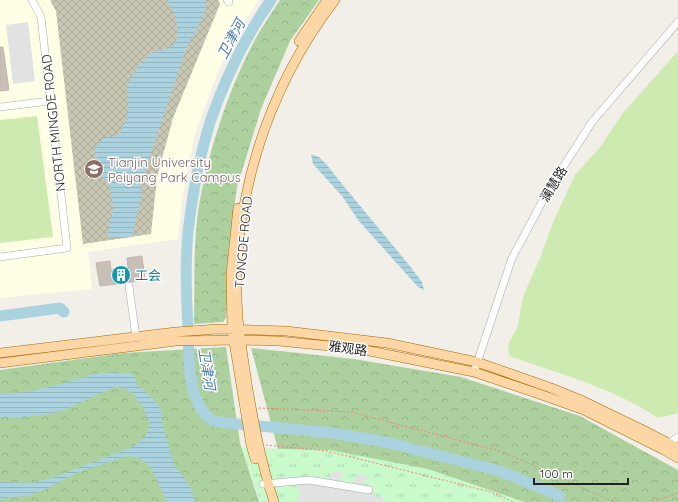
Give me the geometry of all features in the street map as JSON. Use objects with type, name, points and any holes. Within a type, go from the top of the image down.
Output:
[{"type":"main road","name":"TONGDE ROAD","points":[[268,502],[248,408],[237,340],[231,274],[235,229],[241,193],[264,111],[285,66],[306,28],[326,0]]},
{"type":"main road","name":"TONGDE ROAD","points":[[236,330],[238,304],[238,263],[244,205],[255,156],[282,84],[309,36],[335,0]]},
{"type":"main road","name":"雅观路","points":[[0,363],[176,337],[194,331],[286,331],[387,343],[477,362],[583,401],[674,450]]},
{"type":"main road","name":"雅观路","points":[[0,353],[136,337],[176,337],[199,341],[279,340],[360,349],[474,372],[584,410],[674,450]]},
{"type":"main road","name":"TONGDE ROAD","points":[[265,484],[274,502]]},
{"type":"street","name":"NORTH MINGDE ROAD","points":[[0,258],[67,248],[41,17],[32,0]]},
{"type":"street","name":"澜慧路","points":[[474,372],[512,258],[549,189],[592,122],[678,22]]},
{"type":"street","points":[[0,107],[50,101]]},
{"type":"street","points":[[129,286],[136,337]]},
{"type":"street","points":[[674,450],[678,437]]},
{"type":"street","points":[[265,484],[309,480],[369,490]]},
{"type":"path","points":[[248,408],[351,412],[503,452],[614,502]]},
{"type":"path","points":[[255,444],[327,451],[491,492],[514,502]]},
{"type":"path","points":[[653,502],[678,493]]},
{"type":"shaded area","name":"Tianjin University Peiyang Park Campus","points":[[0,0],[259,0],[245,21],[218,71],[194,137],[182,201],[178,239],[88,252],[92,289],[0,298]]},
{"type":"shaded area","points":[[50,0],[218,0],[220,4],[173,118],[157,177],[151,234],[83,244],[56,11]]},
{"type":"shaded area","points":[[28,22],[35,81],[13,84],[6,25]]},
{"type":"shaded area","points":[[334,471],[345,473],[338,481],[351,483],[360,474],[369,477],[361,485],[370,487],[376,498],[381,495],[384,502],[298,502],[296,498],[302,496],[296,484],[275,488],[271,479],[310,477],[328,479]]},
{"type":"green space","points":[[280,0],[319,0],[290,41],[261,109],[237,187],[228,252],[226,318],[223,322],[194,324],[196,226],[202,190],[213,144],[237,77],[257,36]]},
{"type":"green space","points":[[678,51],[678,413],[658,418],[623,398],[586,382],[509,356],[508,345],[517,328],[524,294],[540,258],[554,220],[575,175],[601,146],[622,114]]},
{"type":"green space","points":[[37,116],[53,237],[0,243],[0,120]]},
{"type":"green space","points":[[226,347],[240,443],[259,502],[0,502],[0,370],[123,353]]},
{"type":"green space","points":[[251,348],[354,359],[461,377],[580,416],[678,470],[678,502],[292,502]]},
{"type":"green space","points":[[242,448],[330,450],[428,469],[525,502],[260,502]]},
{"type":"water","points":[[167,0],[206,0],[205,13],[186,49],[140,186],[142,194],[132,237],[107,237],[113,209],[109,182],[100,176],[94,148],[104,137],[118,136],[128,117],[127,84],[141,62],[155,51],[170,48],[175,43],[177,32],[176,23]]},
{"type":"water","points":[[311,154],[319,157],[327,165],[409,265],[422,282],[424,290],[418,287],[358,220],[342,196],[313,164]]},
{"type":"water","points":[[113,372],[133,374],[138,385],[157,403],[161,410],[162,423],[174,465],[192,491],[195,502],[167,502],[151,468],[139,457],[127,456],[76,473],[44,490],[27,496],[9,497],[0,500],[0,482],[33,483],[55,477],[133,447],[147,433],[149,422],[145,410],[137,399],[127,390],[121,388],[114,387],[59,412],[26,417],[0,417],[0,394],[11,394],[34,390],[94,374]]},
{"type":"building","points":[[0,47],[3,47],[9,90],[0,91]]},
{"type":"building","name":"工会","points":[[142,256],[145,280],[100,286],[96,263],[110,261],[111,270],[128,268],[127,258]]},
{"type":"waterway","name":"卫津河","points":[[271,0],[244,44],[222,90],[206,136],[194,191],[187,244],[186,291],[191,382],[194,393],[203,412],[211,420],[217,422],[333,433],[386,442],[500,471],[560,496]]},
{"type":"waterway","points":[[0,316],[60,308],[64,312]]},
{"type":"place","name":"Tianjin University Peiyang Park Campus","points":[[94,169]]},
{"type":"place","name":"工会","points":[[121,275]]}]
